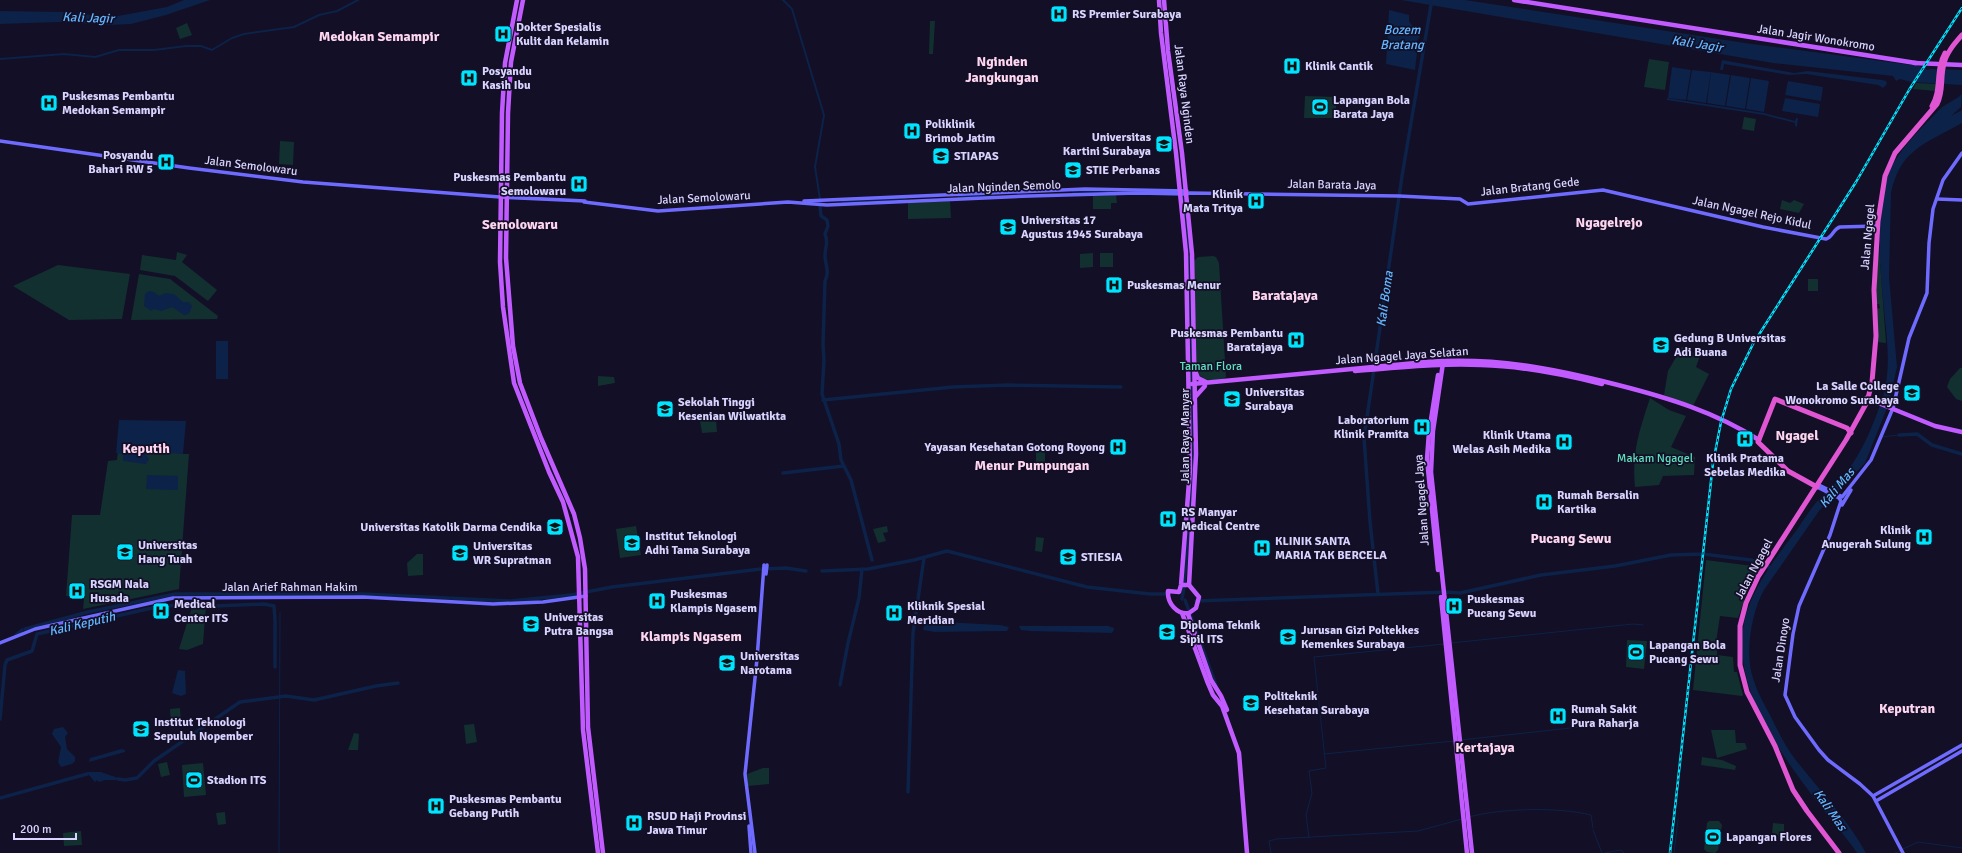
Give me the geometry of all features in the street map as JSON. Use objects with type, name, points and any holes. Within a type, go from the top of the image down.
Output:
[{"type":"highway","points":[[1941,66],[1951,43],[1962,31]]},
{"type":"highway","points":[[1941,66],[1950,50],[1962,35]]},
{"type":"highway","name":"Jalan Ngagel","points":[[1839,853],[1793,790],[1775,746],[1758,715],[1743,680],[1739,655],[1741,622],[1746,603],[1765,565],[1818,486],[1863,411],[1872,379],[1876,336],[1874,290],[1877,226],[1883,186],[1891,161],[1930,110],[1935,108],[1939,100],[1941,66]]},
{"type":"highway","points":[[1818,486],[1787,470],[1759,441],[1775,399],[1847,428],[1851,433]]},
{"type":"highway","points":[[1847,428],[1855,426]]},
{"type":"main road","points":[[517,0],[505,63],[502,113],[500,198],[503,307],[513,379],[548,472],[563,502],[574,538],[583,593]]},
{"type":"main road","points":[[523,0],[511,62],[508,113],[506,198],[508,298],[514,353],[520,383],[554,470],[571,507],[580,538],[584,563],[583,593],[585,697],[583,730],[603,852]]},
{"type":"main road","name":"Jalan Raya Nginden","points":[[1159,0],[1183,192]]},
{"type":"main road","name":"Jalan Raya Nginden","points":[[1164,0],[1168,70]]},
{"type":"main road","name":"Jalan Jagir Wonokromo","points":[[1514,0],[1916,63],[1941,66],[1962,65]]},
{"type":"main road","points":[[502,113],[505,115],[508,113]]},
{"type":"main road","points":[[502,122],[508,122]]},
{"type":"main road","name":"Jalan Semolowaru","points":[[0,142],[202,170],[302,182],[500,198],[586,202],[655,210],[761,204],[789,200],[821,202]]},
{"type":"main road","points":[[1818,486],[1841,498],[1858,479],[1876,450],[1891,408],[1909,338],[1927,293],[1931,218],[1943,180],[1962,153]]},
{"type":"main road","name":"Jalan Bratang Gede","points":[[1400,196],[1460,199],[1468,204],[1603,190],[1619,193]]},
{"type":"main road","name":"Jalan Nginden Semolo","points":[[821,202],[1023,193],[1123,191],[1183,192]]},
{"type":"main road","name":"Jalan Barata Jaya","points":[[1183,192],[1400,196]]},
{"type":"main road","name":"Jalan Raya Manyar","points":[[1183,192],[1187,225],[1194,367],[1191,378]]},
{"type":"main road","name":"Jalan Ngagel Rejo Kidul","points":[[1619,193],[1763,227],[1826,239],[1840,227],[1877,226]]},
{"type":"main road","points":[[1937,200],[1962,200]]},
{"type":"main road","name":"Jalan Raya Manyar","points":[[1187,225],[1186,256],[1191,378],[1195,400],[1196,454],[1189,585]]},
{"type":"main road","points":[[503,299],[505,300],[508,298]]},
{"type":"main road","points":[[503,307],[509,307]]},
{"type":"main road","name":"Jalan Ngagel Jaya Selatan","points":[[1192,386],[1374,368],[1441,363],[1482,364],[1547,371],[1613,385],[1694,410],[1759,441]]},
{"type":"main road","name":"Jalan Ngagel Jaya","points":[[1441,363],[1429,472],[1466,818]]},
{"type":"main road","points":[[1194,367],[1198,378],[1207,384],[1198,392],[1195,400]]},
{"type":"main road","name":"Jalan Raya Manyar","points":[[1181,585],[1190,472],[1192,386]]},
{"type":"main road","points":[[1867,398],[1937,426],[1962,432]]},
{"type":"main road","points":[[548,472],[551,473],[554,470]]},
{"type":"main road","points":[[553,481],[555,478],[558,479]]},
{"type":"main road","name":"Jalan Dinoyo","points":[[1841,498],[1836,519],[1799,606],[1792,634],[1785,692],[1793,712],[1805,732],[1824,756],[1849,775],[1876,801],[1902,852]]},
{"type":"main road","points":[[755,853],[750,829],[745,784],[745,764],[765,566]]},
{"type":"main road","points":[[1246,821],[1239,753],[1226,715],[1213,695],[1202,661],[1189,613],[1198,600],[1189,585],[1181,585],[1179,592],[1168,591],[1168,595],[1172,606],[1182,613],[1202,661],[1221,696],[1241,754],[1246,821],[1248,853]]},
{"type":"main road","name":"Jalan Arief Rahman Hakim","points":[[0,643],[40,628],[173,598],[363,597],[493,604],[538,602],[583,593]]},
{"type":"main road","points":[[1182,613],[1189,613]]},
{"type":"main road","points":[[1213,695],[1218,691]]},
{"type":"main road","points":[[1217,700],[1218,697],[1221,696]]},
{"type":"main road","points":[[1872,796],[1962,745]]},
{"type":"main road","points":[[1876,801],[1961,752]]},
{"type":"main road","points":[[1919,769],[1923,774]]},
{"type":"main road","points":[[1915,772],[1918,777]]},
{"type":"main road","points":[[1466,818],[1467,853]]},
{"type":"main road","points":[[1466,818],[1472,853]]},
{"type":"main road","points":[[597,820],[598,853]]},
{"type":"main road","points":[[751,835],[751,853]]},
{"type":"green space","points":[[930,21],[935,21],[933,54],[929,54]]},
{"type":"green space","points":[[187,23],[192,35],[180,39],[176,28]]},
{"type":"green space","points":[[1649,59],[1669,62],[1665,90],[1644,87]]},
{"type":"green space","points":[[1916,83],[1937,84],[1936,91],[1913,89]]},
{"type":"green space","name":"Lapangan Bola Barata Jaya","points":[[1305,96],[1336,97],[1336,118],[1304,118]]},
{"type":"green space","points":[[1744,117],[1756,119],[1754,131],[1742,129]]},
{"type":"green space","points":[[280,141],[294,142],[293,165],[279,164]]},
{"type":"green space","points":[[1116,195],[1117,203],[1111,203],[1111,209],[1093,209],[1093,196]]},
{"type":"green space","points":[[1782,200],[1790,203],[1794,200],[1804,204],[1799,213],[1780,209]]},
{"type":"green space","points":[[950,201],[951,218],[908,219],[908,203]]},
{"type":"green space","points":[[1878,247],[1886,343],[1877,342],[1877,309],[1880,308],[1879,304],[1876,304]]},
{"type":"green space","points":[[177,252],[187,255],[182,262],[217,290],[208,301],[175,276],[140,270],[142,255],[176,260]]},
{"type":"green space","points":[[1093,253],[1093,267],[1080,268],[1080,254]]},
{"type":"green space","points":[[1100,253],[1113,253],[1113,267],[1100,267]]},
{"type":"green space","name":"Taman Flora","points":[[1198,257],[1216,257],[1219,263],[1226,377],[1214,381],[1205,379],[1196,370],[1194,261]]},
{"type":"green space","points":[[58,265],[130,274],[122,319],[69,320],[13,286]]},
{"type":"green space","points":[[139,274],[170,279],[218,316],[217,319],[131,320]]},
{"type":"green space","points":[[1808,279],[1818,279],[1818,291],[1808,291]]},
{"type":"green space","points":[[1682,347],[1700,356],[1696,367],[1709,374],[1693,406],[1664,395],[1668,371]]},
{"type":"green space","points":[[1960,368],[1962,368],[1962,401],[1956,399],[1947,387],[1950,379]]},
{"type":"green space","points":[[598,376],[614,377],[615,383],[598,386]]},
{"type":"green space","name":"Makam Ngagel","points":[[1650,398],[1669,410],[1686,416],[1671,447],[1695,457],[1694,475],[1663,476],[1659,485],[1635,487],[1634,474],[1637,442]]},
{"type":"green space","points":[[716,419],[717,432],[702,433],[700,421]]},
{"type":"green space","name":"Universitas Hang Tuah","points":[[121,422],[181,454],[189,454],[179,589],[83,609],[84,599],[66,596],[72,515],[100,515],[108,461],[117,460]]},
{"type":"green space","points":[[1036,451],[1045,451],[1045,462],[1036,462]]},
{"type":"green space","points":[[636,526],[641,555],[620,558],[616,529]]},
{"type":"green space","points":[[887,526],[888,532],[883,533],[886,541],[878,543],[873,529]]},
{"type":"green space","points":[[1036,537],[1044,538],[1042,552],[1035,551]]},
{"type":"green space","points":[[417,554],[423,554],[423,575],[408,576],[407,563]]},
{"type":"green space","points":[[1706,560],[1761,567],[1748,589],[1738,618],[1720,616],[1715,649],[1717,650],[1717,655],[1733,657],[1734,672],[1737,672],[1742,696],[1693,690]]},
{"type":"green space","points":[[206,606],[203,644],[187,650],[179,649],[192,607]]},
{"type":"green space","name":"Lapangan Bola Pucang Sewu","points":[[1627,640],[1647,641],[1644,669],[1626,667]]},
{"type":"green space","points":[[180,708],[181,725],[171,725],[170,709]]},
{"type":"green space","points":[[474,724],[477,742],[466,744],[464,725]]},
{"type":"green space","points":[[1711,730],[1735,730],[1736,743],[1745,743],[1747,749],[1717,758]]},
{"type":"green space","points":[[354,733],[359,734],[358,750],[348,750]]},
{"type":"green space","points":[[1702,757],[1722,760],[1736,766],[1735,770],[1701,765]]},
{"type":"green space","points":[[167,762],[170,775],[161,777],[158,764]]},
{"type":"green space","name":"Stadion ITS","points":[[203,763],[206,795],[184,797],[182,765]]},
{"type":"green space","points":[[763,768],[769,768],[769,784],[748,786],[747,774]]},
{"type":"green space","points":[[225,812],[226,824],[218,825],[216,813]]},
{"type":"green space","name":"Lapangan Flores","points":[[1709,821],[1719,821],[1722,825],[1718,850],[1715,853],[1707,852],[1704,849],[1707,823]]},
{"type":"green space","points":[[1773,823],[1784,824],[1784,831],[1788,831],[1787,842],[1779,841],[1778,835],[1772,833]]},
{"type":"green space","points":[[81,831],[82,845],[64,846],[63,833]]},
{"type":"water","points":[[184,0],[210,0],[166,15],[131,24],[111,25],[59,22],[0,24],[0,11],[62,12],[112,17],[167,7]]},
{"type":"water","name":"Kali Jagir","points":[[1401,0],[1465,0],[1745,43],[1919,66],[1928,70],[1962,70],[1962,85],[1911,82],[1900,79],[1896,81],[1893,76],[1773,63]]},
{"type":"water","name":"Bozem Bratang","points":[[1389,10],[1409,15],[1409,21],[1420,37],[1417,41],[1415,51],[1417,53],[1415,70],[1386,64]]},
{"type":"water","points":[[1722,60],[1794,73],[1808,71],[1882,80],[1886,81],[1887,84],[1883,88],[1878,85],[1806,74],[1789,75],[1724,64],[1723,70],[1720,70]]},
{"type":"water","points":[[1672,67],[1691,70],[1686,100],[1668,98]]},
{"type":"water","points":[[1692,70],[1711,72],[1706,103],[1687,100]]},
{"type":"water","points":[[1711,72],[1730,75],[1725,106],[1707,103]]},
{"type":"water","points":[[1731,75],[1750,78],[1745,109],[1726,106]]},
{"type":"water","points":[[1751,78],[1769,81],[1764,112],[1746,109]]},
{"type":"water","points":[[1788,81],[1823,87],[1821,101],[1785,95]]},
{"type":"water","name":"Kali Mas","points":[[1962,94],[1961,107],[1951,116],[1962,110],[1962,123],[1927,142],[1908,157],[1901,166],[1895,178],[1891,193],[1889,277],[1897,367],[1889,403],[1865,463],[1819,511],[1764,590],[1759,599],[1752,622],[1750,635],[1749,647],[1751,671],[1760,695],[1791,754],[1842,816],[1866,853],[1857,853],[1787,761],[1765,724],[1755,704],[1743,663],[1743,627],[1752,597],[1768,570],[1815,504],[1852,464],[1862,448],[1874,422],[1886,384],[1888,363],[1880,268],[1879,231],[1882,196],[1886,180],[1901,152],[1915,134],[1941,108]]},
{"type":"water","points":[[1667,98],[1764,113],[1795,121],[1796,118],[1798,118],[1797,127],[1795,126],[1795,123],[1764,115],[1667,100]]},
{"type":"water","points":[[1785,98],[1820,104],[1818,117],[1782,111]]},
{"type":"water","points":[[149,291],[154,292],[159,296],[165,293],[174,294],[183,302],[189,302],[192,306],[189,314],[184,315],[172,307],[161,311],[154,309],[151,311],[144,306],[145,294]]},
{"type":"water","points":[[216,341],[228,341],[228,379],[216,379]]},
{"type":"water","points":[[119,420],[186,421],[183,454],[156,452],[150,447],[144,452],[149,459],[146,464],[123,461],[123,454],[116,453]]},
{"type":"water","points":[[147,475],[178,476],[178,490],[146,489]]},
{"type":"water","points":[[925,621],[1000,625],[1009,627],[1007,631],[935,632],[923,630]]},
{"type":"water","points":[[1019,626],[1108,626],[1114,628],[1114,630],[1112,633],[1030,631],[1021,630]]},
{"type":"water","points":[[178,670],[185,671],[186,694],[181,696],[172,693]]},
{"type":"water","points":[[63,727],[68,733],[65,737],[67,749],[75,757],[75,761],[72,764],[61,767],[58,762],[61,747],[52,734],[54,729]]},
{"type":"water","points":[[121,749],[125,750],[125,752],[89,762],[90,758]]},
{"type":"water","points":[[86,772],[101,772],[118,778],[118,780],[105,780],[99,782],[97,780],[95,782]]},
{"type":"waterway","points":[[0,59],[64,54],[95,57],[119,50],[154,50],[186,46],[201,46],[212,50],[232,38],[244,34],[294,27],[319,15],[337,11],[358,0]]},
{"type":"waterway","points":[[783,0],[792,9],[824,115],[815,167],[820,199]]},
{"type":"waterway","name":"Kali Boma","points":[[1378,594],[1370,522],[1364,438],[1402,176],[1431,5]]},
{"type":"waterway","points":[[1073,191],[1109,191]]},
{"type":"waterway","points":[[1182,191],[1188,251]]},
{"type":"waterway","points":[[959,196],[993,195]]},
{"type":"waterway","points":[[843,201],[905,198]]},
{"type":"waterway","points":[[820,206],[821,216],[827,220],[828,226],[825,234],[827,240],[825,252],[827,271],[825,281],[822,394],[839,444],[841,460],[851,480],[872,560]]},
{"type":"waterway","points":[[1184,583],[1191,506],[1192,461],[1188,257]]},
{"type":"waterway","points":[[823,400],[953,387],[1008,385],[1121,387]]},
{"type":"waterway","points":[[1899,435],[1917,434],[1932,445],[1962,454]]},
{"type":"waterway","points":[[1882,437],[1899,435]]},
{"type":"waterway","points":[[783,473],[844,466]]},
{"type":"waterway","points":[[822,571],[868,569],[914,560],[947,551],[1087,587],[1150,594],[1169,594]]},
{"type":"waterway","points":[[1196,601],[1447,592],[1460,593],[1541,575],[1615,566],[1671,555],[1703,554],[1751,560],[1774,569]]},
{"type":"waterway","points":[[908,792],[913,633],[924,558]]},
{"type":"waterway","points":[[25,629],[88,612],[175,594],[364,594],[510,601],[571,595],[612,587],[761,569],[786,568],[806,571]]},
{"type":"waterway","points":[[840,685],[859,598],[862,569]]},
{"type":"waterway","points":[[1182,599],[1184,587]]},
{"type":"waterway","points":[[1185,600],[1216,685]]},
{"type":"waterway","name":"Kali Keputih","points":[[191,607],[264,604],[274,606],[275,667]]},
{"type":"waterway","name":"Kali Keputih","points":[[0,719],[5,665],[7,660],[32,651],[37,634],[152,608],[176,605],[183,606]]},
{"type":"waterway","points":[[279,853],[280,613]]},
{"type":"waterway","points":[[1451,643],[1633,624],[1643,625]]},
{"type":"waterway","points":[[16,635],[22,630]]},
{"type":"waterway","points":[[1309,838],[1306,815],[1312,793],[1309,771],[1326,768],[1314,657],[1444,644]]},
{"type":"waterway","points":[[118,779],[125,780],[137,778],[154,761],[240,702],[286,696],[314,700],[376,686],[398,683]]},
{"type":"waterway","points":[[1461,740],[1598,725]]},
{"type":"waterway","points":[[1324,754],[1454,741]]},
{"type":"waterway","points":[[0,798],[87,774]]},
{"type":"waterway","points":[[1469,817],[1513,810],[1578,812],[1591,815],[1593,828]]},
{"type":"waterway","points":[[1271,853],[1269,841],[1276,839],[1418,831],[1462,819]]},
{"type":"waterway","points":[[1674,853],[1678,820]]},
{"type":"waterway","points":[[1593,830],[1602,853]]},
{"type":"waterway","points":[[1903,849],[1918,842],[1962,848]]},
{"type":"waterway","points":[[1605,853],[1621,850],[1624,853]]},
{"type":"waterway","points":[[1895,853],[1900,851]]},
{"type":"railway","points":[[1670,853],[1713,463],[1721,422],[1731,389],[1753,344],[1856,182],[1909,90],[1962,8]]},
{"type":"place","name":"RS Premier Surabaya","points":[[1059,14]]},
{"type":"place","name":"Dokter Spesialis Kulit dan Kelamin","points":[[503,34]]},
{"type":"place","name":"Klinik Cantik","points":[[1292,66]]},
{"type":"place","name":"Posyandu Kasih Ibu","points":[[469,78]]},
{"type":"place","name":"Puskesmas Pembantu Medokan Semampir","points":[[49,103]]},
{"type":"place","name":"Lapangan Bola Barata Jaya","points":[[1320,107]]},
{"type":"place","name":"Poliklinik Brimob Jatim","points":[[912,131]]},
{"type":"place","name":"Universitas Kartini Surabaya","points":[[1164,144]]},
{"type":"place","name":"STIAPAS","points":[[941,156]]},
{"type":"place","name":"Posyandu Bahari RW 5","points":[[166,162]]},
{"type":"place","name":"STIE Perbanas","points":[[1073,170]]},
{"type":"place","name":"Puskesmas Pembantu Semolowaru","points":[[579,184]]},
{"type":"place","name":"Klinik Mata Tritya","points":[[1256,201]]},
{"type":"place","name":"Universitas 17 Agustus 1945 Surabaya","points":[[1008,227]]},
{"type":"place","name":"Puskesmas Menur","points":[[1114,285]]},
{"type":"place","name":"Puskesmas Pembantu Baratajaya","points":[[1296,340]]},
{"type":"place","name":"Gedung B Universitas Adi Buana","points":[[1661,345]]},
{"type":"place","name":"La Salle College Wonokromo Surabaya","points":[[1912,393]]},
{"type":"place","name":"Universitas Surabaya","points":[[1232,399]]},
{"type":"place","name":"Sekolah Tinggi Kesenian Wilwatikta","points":[[665,409]]},
{"type":"place","name":"Laboratorium Klinik Pramita","points":[[1422,427]]},
{"type":"place","name":"Klinik Pratama Sebelas Medika","points":[[1745,439]]},
{"type":"place","name":"Klinik Utama Welas Asih Medika","points":[[1564,442]]},
{"type":"place","name":"Yayasan Kesehatan Gotong Royong","points":[[1118,447]]},
{"type":"place","name":"Rumah Bersalin Kartika","points":[[1544,502]]},
{"type":"place","name":"RS Manyar Medical Centre","points":[[1168,519]]},
{"type":"place","name":"Universitas Katolik Darma Cendika","points":[[555,527]]},
{"type":"place","name":"Klinik Anugerah Sulung","points":[[1924,537]]},
{"type":"place","name":"Institut Teknologi Adhi Tama Surabaya","points":[[632,543]]},
{"type":"place","name":"KLINIK SANTA MARIA TAK BERCELA","points":[[1262,548]]},
{"type":"place","name":"Universitas Hang Tuah","points":[[125,552]]},
{"type":"place","name":"Universitas WR Supratman","points":[[460,553]]},
{"type":"place","name":"STIESIA","points":[[1068,557]]},
{"type":"place","name":"RSGM Nala Husada","points":[[77,591]]},
{"type":"place","name":"Puskesmas Klampis Ngasem","points":[[657,601]]},
{"type":"place","name":"Puskesmas Pucang Sewu","points":[[1454,606]]},
{"type":"place","name":"Medical Center ITS","points":[[161,611]]},
{"type":"place","name":"Kliknik Spesial Meridian","points":[[894,613]]},
{"type":"place","name":"Universitas Putra Bangsa","points":[[531,624]]},
{"type":"place","name":"Diploma Teknik Sipil ITS","points":[[1167,632]]},
{"type":"place","name":"Jurusan Gizi Poltekkes Kemenkes Surabaya","points":[[1288,637]]},
{"type":"place","name":"Lapangan Bola Pucang Sewu","points":[[1636,652]]},
{"type":"place","name":"Universitas Narotama","points":[[727,663]]},
{"type":"place","name":"Politeknik Kesehatan Surabaya","points":[[1251,703]]},
{"type":"place","name":"Rumah Sakit Pura Raharja","points":[[1558,716]]},
{"type":"place","name":"Institut Teknologi Sepuluh Nopember","points":[[141,729]]},
{"type":"place","name":"Stadion ITS","points":[[194,780]]},
{"type":"place","name":"Puskesmas Pembantu Gebang Putih","points":[[436,806]]},
{"type":"place","name":"RSUD Haji Provinsi Jawa Timur","points":[[634,823]]},
{"type":"place","name":"Lapangan Flores","points":[[1713,837]]},
{"type":"district","name":"Medokan Semampir","points":[[379,36]]},
{"type":"district","name":"Nginden Jangkungan","points":[[1002,70]]},
{"type":"district","name":"Ngagelrejo","points":[[1609,222]]},
{"type":"district","name":"Semolowaru","points":[[520,224]]},
{"type":"district","name":"Baratajaya","points":[[1285,295]]},
{"type":"district","name":"Ngagel","points":[[1797,435]]},
{"type":"district","name":"Keputih","points":[[146,448]]},
{"type":"district","name":"Menur Pumpungan","points":[[1032,465]]},
{"type":"district","name":"Pucang Sewu","points":[[1571,538]]},
{"type":"district","name":"Klampis Ngasem","points":[[691,636]]},
{"type":"district","name":"Keputran","points":[[1907,708]]},
{"type":"district","name":"Kertajaya","points":[[1485,747]]}]
